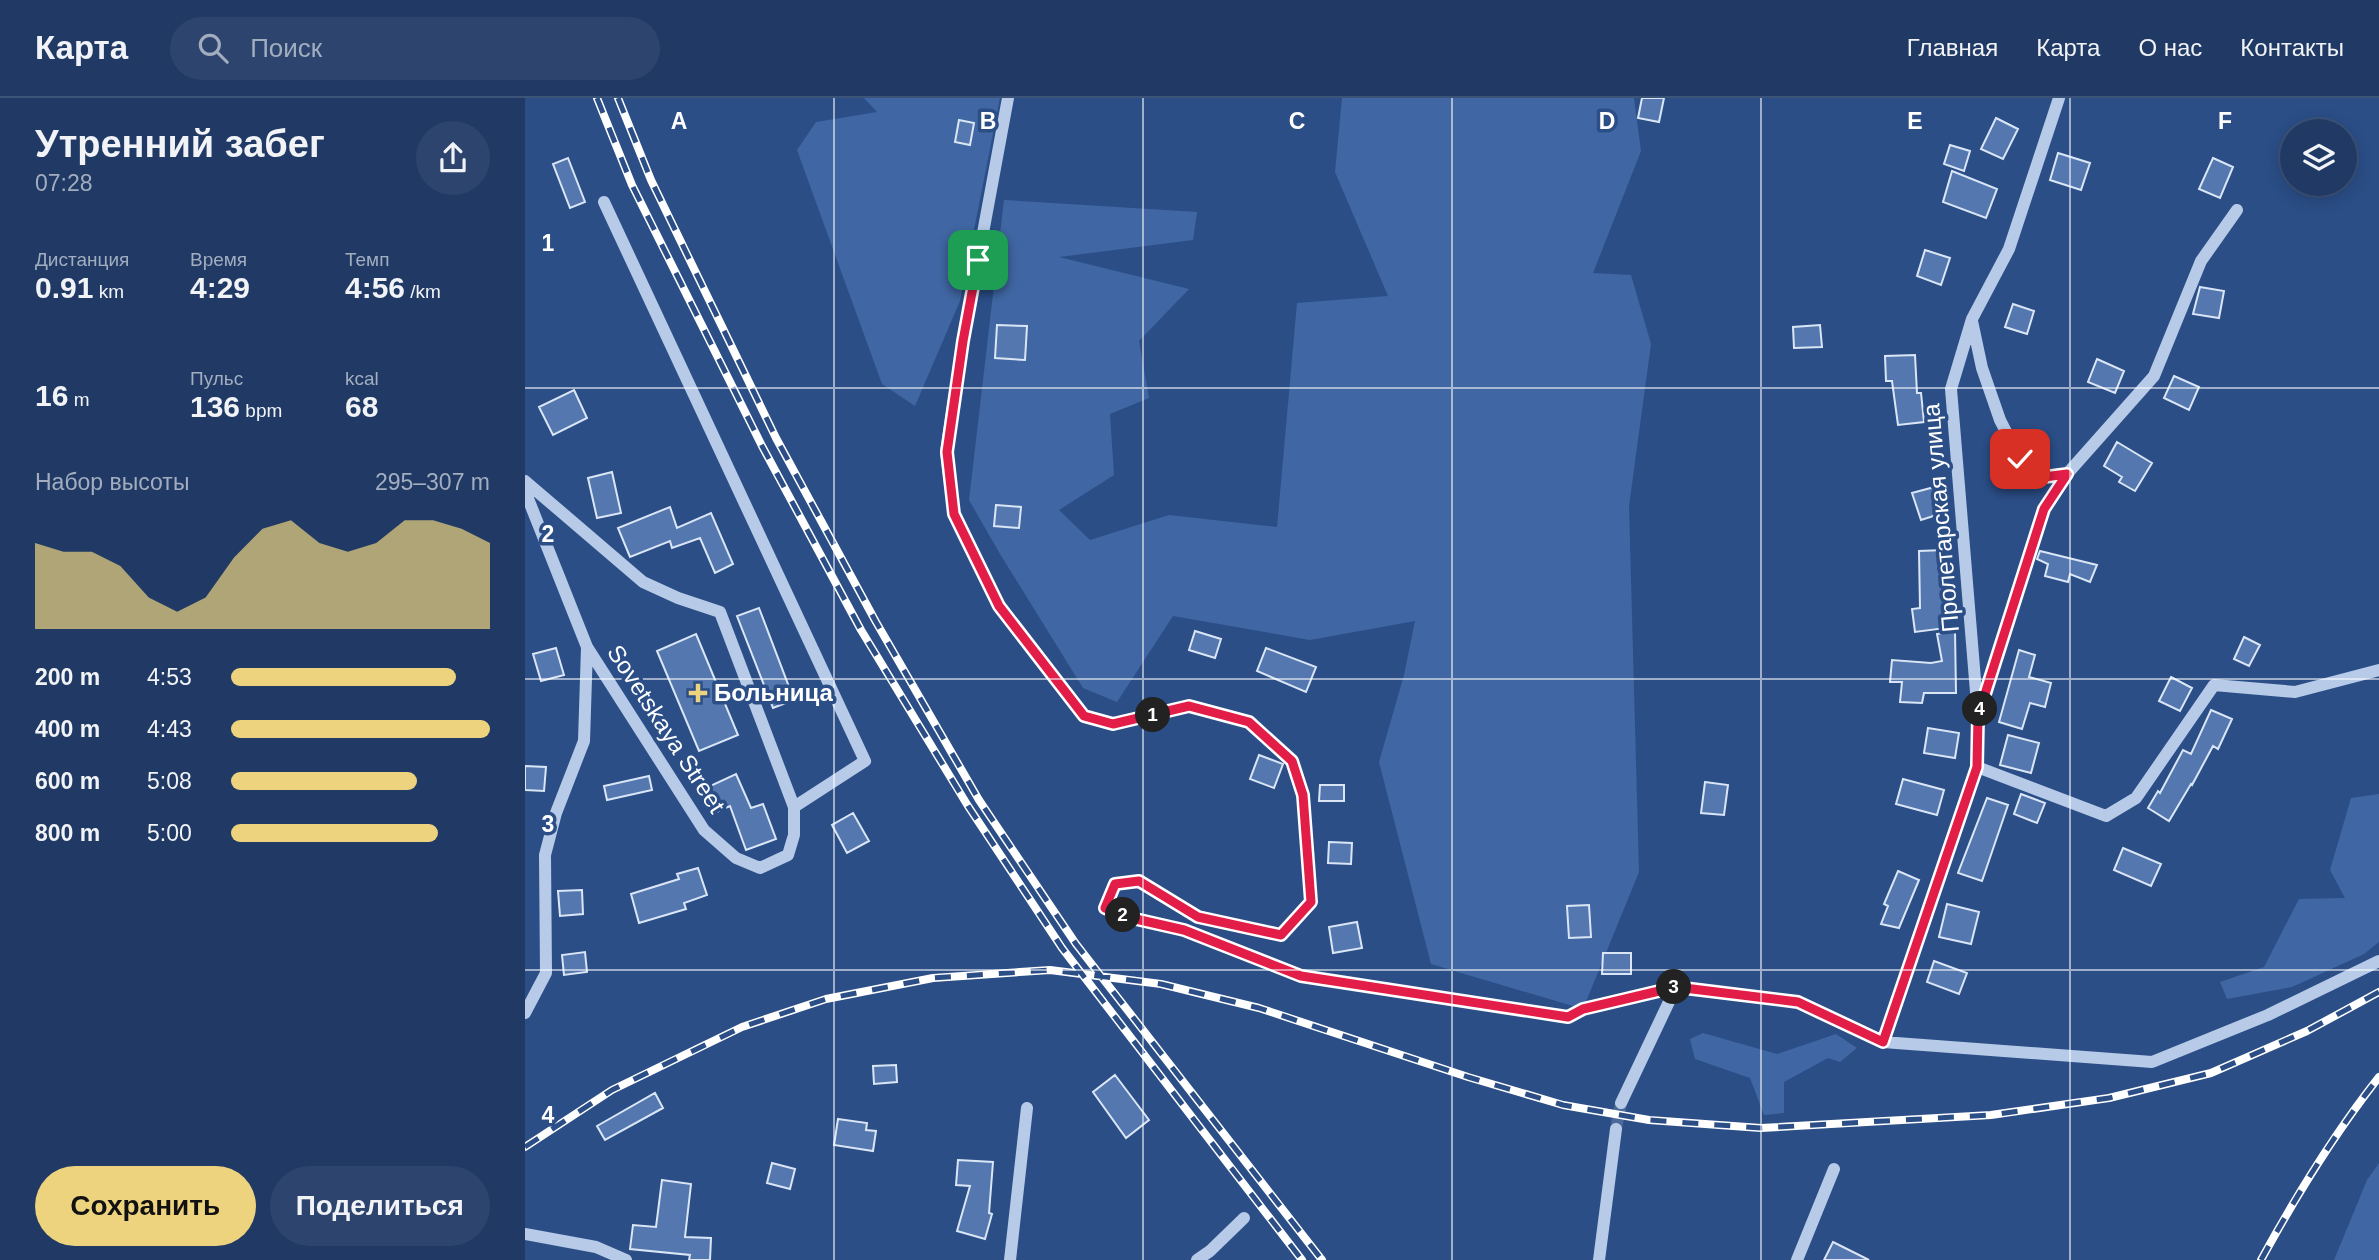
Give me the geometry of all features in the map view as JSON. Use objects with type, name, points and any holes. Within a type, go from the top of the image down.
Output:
[{"type":"street","points":[[1008,98],[963,341],[947,452],[954,514],[999,606],[1084,716],[1113,724],[1189,706],[1249,722],[1292,761],[1303,795],[1311,902],[1281,935],[1198,917],[1139,881],[1115,884],[1105,908],[1127,917],[1184,930],[1301,976],[1568,1017],[1583,1009],[1676,987],[1798,1002],[1883,1042],[2152,1062],[2268,1015],[2379,961]]},
{"type":"street","name":"Пролетарская улица","points":[[1883,1042],[1977,767],[1978,716],[1951,389],[1972,319],[2009,248],[2059,98]]},
{"type":"street","points":[[604,202],[865,761],[794,807]]},
{"type":"street","name":"Пролетарская улица","points":[[1978,716],[2044,509],[2067,474],[2154,376],[2201,261],[2237,210]]},
{"type":"street","points":[[1972,319],[1982,368],[2000,420],[2020,459],[2044,477],[2067,474]]},
{"type":"street","name":"Sovetskaya Street","points":[[525,481],[643,582],[678,598],[720,612],[794,807],[794,835],[788,855],[760,868],[736,858],[704,830],[587,647]]},
{"type":"street","points":[[525,491],[587,647],[584,741],[556,813],[545,855],[546,973],[525,1013]]},
{"type":"street","points":[[1977,767],[2106,816],[2136,798],[2214,685],[2295,692],[2379,670]]},
{"type":"street","points":[[1621,1103],[1676,987]]},
{"type":"street","points":[[1010,1260],[1027,1108]]},
{"type":"street","points":[[1599,1260],[1616,1129]]},
{"type":"street","points":[[1797,1260],[1835,1169]]},
{"type":"street","points":[[1197,1260],[1244,1218]]},
{"type":"street","points":[[525,1234],[596,1247],[626,1260]]},
{"type":"shaded area","points":[[864,98],[1000,98],[960,301],[915,406],[882,384],[797,150],[816,122],[877,112]]},
{"type":"shaded area","points":[[1342,98],[1634,98],[1641,151],[1593,273],[1631,275],[1651,344],[1629,506],[1639,872],[1583,1009],[1431,964],[1379,762],[1404,675],[1415,621],[1310,640],[1173,616],[1117,702],[1083,688],[969,500],[1004,200],[1197,212],[1193,240],[1059,257],[1189,289],[1139,341],[1149,398],[1110,414],[1114,475],[1059,510],[1090,540],[1169,515],[1277,527],[1297,303],[1388,296],[1335,172]]},
{"type":"shaded area","points":[[2379,794],[2379,942],[2364,954],[2292,987],[2227,999],[2220,982],[2264,967],[2299,899],[2345,898],[2330,870],[2351,798]]},
{"type":"shaded area","points":[[1703,1033],[1777,1054],[1836,1034],[1857,1048],[1840,1062],[1828,1058],[1784,1082],[1784,1113],[1764,1115],[1750,1078],[1695,1059],[1690,1039]]},
{"type":"shaded area","points":[[2379,1163],[2379,1260],[2334,1260],[2367,1180]]},
{"type":"building","points":[[1642,98],[1664,98],[1659,122],[1638,118]]},
{"type":"building","points":[[1996,118],[2018,129],[2003,159],[1981,149]]},
{"type":"building","points":[[959,120],[974,123],[970,145],[955,142]]},
{"type":"building","points":[[1950,145],[1970,151],[1964,171],[1944,164]]},
{"type":"building","points":[[2058,153],[2090,163],[2081,190],[2050,180]]},
{"type":"building","points":[[568,158],[585,202],[570,208],[553,164]]},
{"type":"building","points":[[2213,158],[2233,167],[2220,198],[2199,189]]},
{"type":"building","points":[[1952,171],[1997,189],[1986,218],[1943,202]]},
{"type":"building","points":[[1925,250],[1950,258],[1941,285],[1917,276]]},
{"type":"building","points":[[2200,287],[2224,291],[2219,318],[2193,314]]},
{"type":"building","points":[[2013,304],[2034,311],[2027,334],[2005,327]]},
{"type":"building","points":[[997,325],[1027,326],[1025,360],[995,358]]},
{"type":"building","points":[[1820,325],[1822,347],[1794,348],[1793,327]]},
{"type":"building","points":[[1915,355],[1917,393],[1921,393],[1924,422],[1898,425],[1892,381],[1886,381],[1885,356]]},
{"type":"building","points":[[2097,359],[2124,371],[2115,393],[2088,382]]},
{"type":"building","points":[[2174,376],[2199,387],[2189,410],[2164,398]]},
{"type":"building","points":[[574,390],[587,418],[553,435],[539,407]]},
{"type":"building","points":[[2117,442],[2152,463],[2135,491],[2119,482],[2122,477],[2104,466]]},
{"type":"building","points":[[612,472],[621,513],[597,518],[588,478]]},
{"type":"building","points":[[1938,486],[1946,512],[1921,520],[1912,493]]},
{"type":"building","points":[[996,505],[1021,507],[1019,528],[994,526]]},
{"type":"building","points":[[670,507],[677,528],[711,513],[733,564],[715,573],[700,538],[672,548],[670,541],[630,557],[618,528]]},
{"type":"building","points":[[1945,550],[1946,582],[1941,582],[1946,628],[1915,632],[1912,609],[1920,608],[1919,551]]},
{"type":"building","points":[[2040,551],[2097,565],[2090,582],[2070,574],[2068,582],[2045,576],[2048,564],[2037,559]]},
{"type":"building","points":[[759,608],[794,700],[773,708],[737,616]]},
{"type":"building","points":[[1195,631],[1221,639],[1215,658],[1189,650]]},
{"type":"building","points":[[1955,631],[1956,693],[1924,693],[1922,703],[1900,702],[1902,682],[1890,682],[1892,660],[1931,663],[1942,661],[1937,634]]},
{"type":"building","name":"Больница","points":[[696,634],[738,735],[699,751],[657,651]]},
{"type":"building","points":[[2244,637],[2260,645],[2249,666],[2234,659]]},
{"type":"building","points":[[556,648],[564,675],[541,681],[533,654]]},
{"type":"building","points":[[1266,648],[1316,667],[1306,692],[1257,671]]},
{"type":"building","points":[[2019,650],[2035,655],[2029,677],[2051,683],[2045,707],[2030,703],[2022,729],[1999,722]]},
{"type":"building","points":[[2171,677],[2192,688],[2180,711],[2159,701]]},
{"type":"building","points":[[2211,710],[2232,719],[2218,749],[2213,746],[2169,821],[2148,808],[2158,791],[2160,793],[2183,750],[2191,754]]},
{"type":"building","points":[[1928,728],[1959,733],[1955,758],[1924,753]]},
{"type":"building","points":[[2008,735],[2039,743],[2031,773],[2000,765]]},
{"type":"building","points":[[1259,755],[1283,764],[1274,788],[1250,779]]},
{"type":"building","points":[[525,766],[546,767],[544,791],[525,790]]},
{"type":"building","name":"Больница","points":[[736,774],[751,808],[763,804],[776,839],[746,850],[730,806],[717,812],[706,788]]},
{"type":"building","points":[[649,776],[652,790],[607,800],[604,786]]},
{"type":"building","points":[[1903,779],[1944,790],[1937,815],[1896,804]]},
{"type":"building","points":[[1705,782],[1728,785],[1724,815],[1701,813]]},
{"type":"building","points":[[1320,785],[1344,785],[1344,801],[1319,801]]},
{"type":"building","points":[[2021,794],[2045,803],[2037,823],[2014,814]]},
{"type":"building","points":[[1987,798],[2008,805],[1982,881],[1958,873]]},
{"type":"building","points":[[853,813],[869,841],[847,853],[832,825]]},
{"type":"building","points":[[1329,842],[1352,843],[1351,864],[1328,863]]},
{"type":"building","points":[[2123,848],[2161,864],[2151,886],[2114,870]]},
{"type":"building","points":[[698,868],[707,895],[684,903],[686,909],[639,923],[631,894],[679,879],[677,874]]},
{"type":"building","points":[[1898,871],[1919,880],[1899,928],[1881,924],[1888,906],[1884,904]]},
{"type":"building","points":[[582,890],[583,914],[560,916],[558,891]]},
{"type":"building","points":[[1947,904],[1979,912],[1971,944],[1939,937]]},
{"type":"building","points":[[1589,905],[1591,937],[1569,938],[1567,906]]},
{"type":"building","points":[[1357,922],[1362,948],[1333,953],[1329,927]]},
{"type":"building","points":[[585,952],[587,972],[564,975],[562,955]]},
{"type":"building","points":[[1603,953],[1631,953],[1631,974],[1602,974]]},
{"type":"building","points":[[1934,961],[1967,973],[1959,994],[1927,982]]},
{"type":"building","points":[[896,1065],[897,1082],[874,1084],[873,1066]]},
{"type":"building","points":[[1115,1075],[1149,1120],[1126,1138],[1093,1092]]},
{"type":"building","points":[[655,1093],[663,1108],[605,1140],[597,1126]]},
{"type":"building","points":[[838,1119],[867,1123],[866,1130],[876,1131],[873,1151],[834,1145]]},
{"type":"building","points":[[958,1160],[993,1162],[989,1213],[992,1214],[985,1239],[957,1231],[970,1186],[956,1185]]},
{"type":"building","points":[[772,1163],[795,1169],[790,1189],[767,1183]]},
{"type":"building","points":[[662,1180],[691,1184],[685,1237],[711,1238],[710,1260],[689,1260],[690,1255],[630,1249],[633,1225],[656,1227]]},
{"type":"building","points":[[1833,1242],[1869,1260],[1824,1260]]},
{"type":"tunnel","points":[[1616,1129],[1621,1103]]},
{"type":"railway","points":[[597,98],[632,185],[762,446],[861,630],[968,806],[1062,948],[1302,1260]]},
{"type":"railway","points":[[618,98],[651,180],[776,438],[876,622],[979,800],[1076,944],[1322,1260]]},
{"type":"railway","points":[[525,1147],[612,1090],[742,1027],[826,999],[933,978],[1050,970],[1161,984],[1259,1008],[1468,1077],[1563,1105],[1649,1120],[1761,1128],[1991,1115],[2109,1098],[2211,1073],[2307,1031],[2379,992]]},
{"type":"railway","points":[[2261,1260],[2316,1166],[2379,1077]]},
{"type":"place","name":"Больница","points":[[698,693]]},
{"type":"route","points":[[978,260],[947,452],[954,514],[999,606],[1084,716],[1113,724],[1189,706],[1249,722],[1292,761],[1303,795],[1311,902],[1281,935],[1198,917],[1139,881],[1115,884],[1105,908],[1127,917],[1184,930],[1301,976],[1568,1017],[1583,1009],[1676,987],[1798,1002],[1883,1042],[1977,767],[1978,716],[2044,509],[2067,474],[2044,477],[2020,459]]}]
